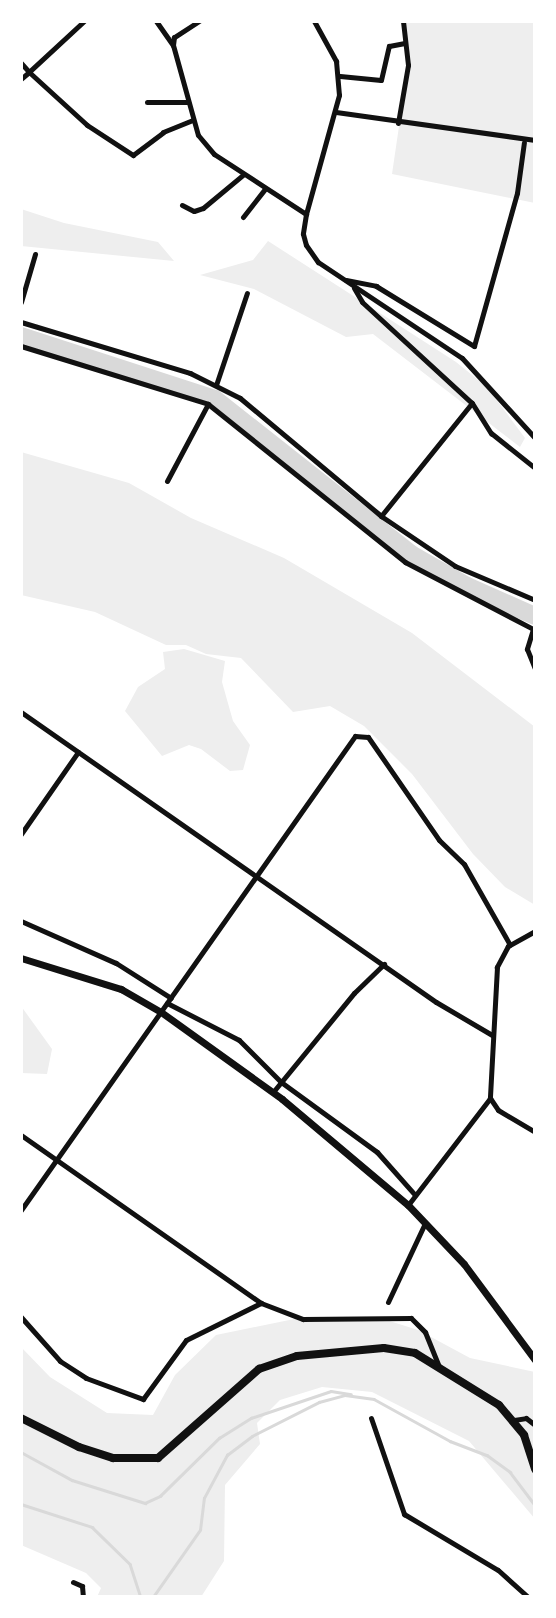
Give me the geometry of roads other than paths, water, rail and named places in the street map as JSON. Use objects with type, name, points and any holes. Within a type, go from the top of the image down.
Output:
[{"type":"main road","points":[[21,1418],[90,1451],[113,1458],[149,1459],[179,1443],[259,1369],[297,1356],[384,1348],[415,1353],[514,1420],[535,1469]]},
{"type":"street","points":[[21,79],[84,21]]},
{"type":"street","points":[[156,21],[173,45],[193,120],[208,149],[306,214]]},
{"type":"street","points":[[173,45],[174,37],[199,21]]},
{"type":"street","points":[[314,21],[340,76],[336,112],[306,214],[303,234],[306,245],[318,262],[462,358],[535,438]]},
{"type":"street","points":[[398,122],[408,65],[403,21]]},
{"type":"street","points":[[340,76],[381,80],[389,46],[405,43]]},
{"type":"street","points":[[21,63],[87,125],[133,155],[163,132],[193,120]]},
{"type":"street","points":[[147,102],[188,102]]},
{"type":"street","points":[[336,112],[524,142],[535,140]]},
{"type":"street","points":[[343,279],[376,286],[474,346],[517,193],[524,142]]},
{"type":"street","points":[[182,205],[194,211],[203,208],[244,174]]},
{"type":"street","points":[[243,217],[265,189]]},
{"type":"street","points":[[21,302],[35,254]]},
{"type":"street","points":[[352,285],[362,302],[472,403],[492,433],[535,468]]},
{"type":"street","points":[[216,385],[247,293]]},
{"type":"street","points":[[21,322],[136,356],[216,385],[240,398],[381,516],[455,566],[535,600]]},
{"type":"street","points":[[21,346],[208,404],[405,562],[534,629],[527,649],[535,669]]},
{"type":"street","points":[[381,516],[472,403]]},
{"type":"street","points":[[167,481],[208,404]]},
{"type":"street","points":[[21,712],[384,964],[492,1035]]},
{"type":"street","points":[[21,1210],[360,734],[368,737],[439,840],[464,864],[510,944]]},
{"type":"street","points":[[21,834],[78,752]]},
{"type":"street","points":[[21,921],[116,963],[169,1000],[219,1026],[282,1082],[351,1130],[415,1195]]},
{"type":"street","points":[[535,931],[510,944],[497,967],[490,1098],[498,1110],[535,1132]]},
{"type":"street","points":[[21,958],[78,972],[161,1012],[273,1092],[408,1205],[464,1264],[535,1360]]},
{"type":"street","points":[[273,1092],[384,964]]},
{"type":"street","points":[[408,1205],[490,1098]]},
{"type":"street","points":[[21,1135],[261,1303],[303,1319],[411,1318],[425,1332],[439,1367]]},
{"type":"street","points":[[388,1302],[425,1223]]},
{"type":"street","points":[[21,1317],[60,1362],[86,1378],[143,1399],[186,1340],[261,1303]]},
{"type":"street","points":[[371,1418],[404,1514],[498,1570],[528,1597]]},
{"type":"street","points":[[514,1420],[526,1418],[535,1425]]},
{"type":"street","points":[[73,1582],[82,1586],[83,1597]]},
{"type":"waterway","points":[[21,336],[215,399],[411,554],[467,586],[535,616]]},
{"type":"waterway","points":[[21,1452],[72,1480],[145,1503],[160,1496],[219,1438],[251,1418],[331,1391],[351,1394]]},
{"type":"waterway","points":[[153,1597],[200,1530],[204,1498],[227,1455],[252,1436],[319,1402],[345,1395],[374,1399],[450,1441],[487,1455],[510,1472],[535,1505]]},
{"type":"waterway","points":[[21,1504],[92,1527],[130,1564],[141,1597]]}]
